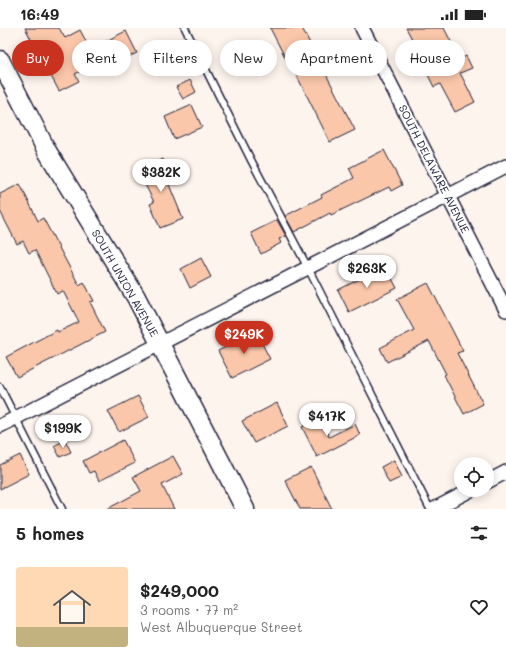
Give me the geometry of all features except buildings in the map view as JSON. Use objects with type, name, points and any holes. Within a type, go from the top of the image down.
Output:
[{"type":"main road","name":"SOUTH UNION AVENUE","points":[[0,60],[48,151],[120,270],[245,509]]},
{"type":"street","name":"SOUTH DELAWARE AVENUE","points":[[362,28],[506,310]]},
{"type":"street","points":[[0,426],[506,166]]},
{"type":"street","points":[[494,478],[506,472]]},
{"type":"street","points":[[434,509],[457,497]]},
{"type":"lane","points":[[185,28],[430,509]]},
{"type":"lane","points":[[0,387],[62,509]]}]
